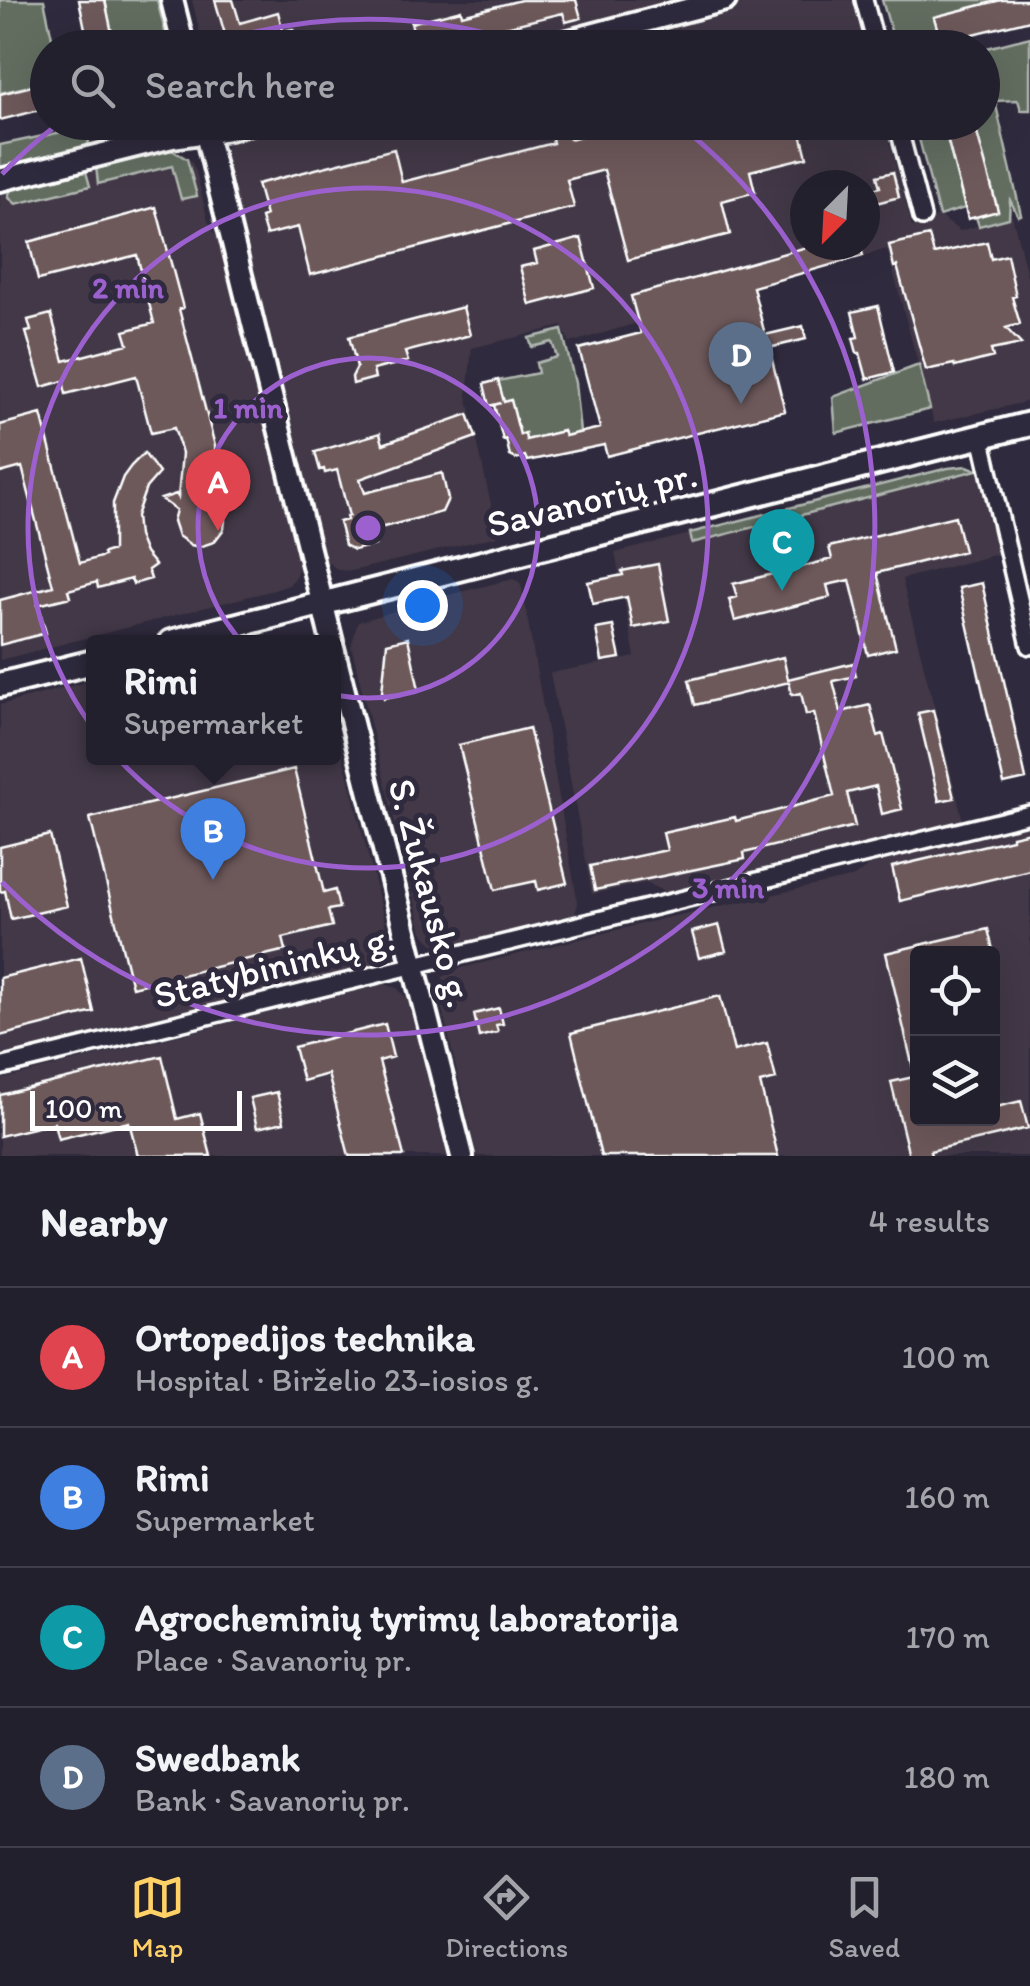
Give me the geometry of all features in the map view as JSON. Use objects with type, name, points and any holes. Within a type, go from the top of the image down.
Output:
[{"type":"main road","points":[[172,0],[180,30]]},
{"type":"main road","points":[[611,30],[725,0]]},
{"type":"main road","points":[[0,180],[160,140]]},
{"type":"main road","name":"S. Žukausko g.","points":[[207,140],[330,635]]},
{"type":"main road","name":"Savanorių pr.","points":[[198,635],[1030,424]]},
{"type":"main road","points":[[0,686],[86,664]]},
{"type":"main road","name":"S. Žukausko g.","points":[[341,680],[462,1156]]},
{"type":"street","points":[[864,0],[873,30]]},
{"type":"street","points":[[902,140],[922,217]]},
{"type":"street","points":[[981,436],[1030,646]]},
{"type":"street","name":"Statybininkų g.","points":[[0,1066],[1030,814]]},
{"type":"shaded area","points":[[192,0],[694,0],[581,30],[199,30]]},
{"type":"shaded area","points":[[754,0],[855,0],[863,30],[640,30]]},
{"type":"shaded area","points":[[231,140],[889,140],[912,227],[939,216],[960,231],[1012,215],[1030,287],[1030,401],[934,423],[887,249],[880,251],[880,170],[790,170],[790,260],[850,260],[570,343],[562,326],[472,348],[467,395],[498,536],[352,571],[338,570],[324,559],[225,153]]},
{"type":"shaded area","points":[[165,147],[191,161],[208,221],[218,239],[299,565],[289,585],[0,660],[0,188]]},
{"type":"shaded area","points":[[967,466],[977,470],[984,486],[998,554],[902,579],[963,821],[665,892],[646,883],[592,894],[550,673],[635,657],[615,553]]},
{"type":"shaded area","points":[[513,579],[522,588],[578,904],[574,917],[447,947],[437,946],[422,931],[351,646],[358,622]]},
{"type":"shaded area","points":[[86,682],[86,765],[341,765],[341,748],[389,938],[387,951],[376,964],[0,1058],[0,705]]},
{"type":"shaded area","points":[[1030,821],[1030,1156],[477,1156],[438,992],[443,977],[453,970],[665,918],[854,877],[878,858]]},
{"type":"shaded area","points":[[385,984],[397,988],[407,998],[447,1156],[0,1156],[0,1080]]},
{"type":"green space","points":[[0,0],[44,0],[50,30],[30,30],[30,86],[0,93]]},
{"type":"green space","points":[[105,0],[157,0],[165,30],[111,30]]},
{"type":"green space","points":[[882,0],[1001,0],[934,18],[938,30],[891,30]]},
{"type":"green space","points":[[1030,37],[1030,110],[1021,110],[1018,100],[1000,101],[1000,45]]},
{"type":"green space","points":[[1000,123],[1021,215],[1018,216],[1010,200],[1009,218],[979,226],[976,217],[998,210],[979,140],[1000,140]]},
{"type":"green space","points":[[30,139],[89,142],[82,152],[0,172],[0,145]]},
{"type":"green space","points":[[919,140],[947,140],[965,208],[939,216]]},
{"type":"green space","points":[[168,148],[187,159],[197,196],[181,199],[172,166],[98,184],[96,166]]},
{"type":"green space","points":[[83,169],[90,186],[16,204],[8,197],[12,185]]},
{"type":"green space","points":[[562,330],[575,383],[580,432],[565,436],[563,431],[526,440],[525,434],[520,435],[511,401],[504,402],[498,381],[538,373],[536,363],[557,357],[552,342],[532,347],[529,338]]},
{"type":"green space","points":[[919,365],[930,409],[836,433],[833,397]]},
{"type":"green space","points":[[967,466],[977,470],[692,543],[690,533]]},
{"type":"building","points":[[79,0],[105,0],[111,30],[85,30]]},
{"type":"building","points":[[215,0],[233,0],[240,23],[278,12],[283,30],[224,30]]},
{"type":"building","points":[[521,0],[576,0],[581,18],[566,22],[563,13],[493,30],[413,30],[411,23],[461,10],[462,15]]},
{"type":"building","points":[[1001,0],[1030,0],[1030,20],[990,30],[938,30],[934,17]]},
{"type":"building","points":[[30,86],[30,112],[0,120],[0,94]]},
{"type":"building","points":[[552,140],[803,140],[807,157],[750,171],[755,192],[722,201],[730,234],[628,260],[604,170],[567,180],[574,207],[310,275],[298,227],[266,235],[261,218],[266,216],[257,184],[394,149],[402,182],[553,143]]},
{"type":"building","points":[[948,140],[979,140],[998,211],[968,219]]},
{"type":"building","points":[[893,172],[899,197],[880,202],[880,175]]},
{"type":"building","points":[[156,207],[215,446],[216,497],[224,513],[224,529],[214,542],[199,547],[178,536],[173,521],[176,510],[161,499],[176,494],[178,497],[182,453],[174,428],[151,433],[136,376],[66,394],[63,381],[42,387],[26,332],[31,331],[28,320],[51,314],[64,361],[128,344],[124,331],[154,323],[137,255],[38,280],[29,242]]},
{"type":"building","points":[[929,236],[934,254],[987,242],[991,259],[1007,255],[1020,324],[1006,328],[1021,344],[991,350],[993,357],[926,370],[889,245]]},
{"type":"building","points":[[581,238],[594,288],[530,305],[520,267],[537,263],[534,251]]},
{"type":"building","points":[[790,252],[790,260],[849,260],[753,287],[765,335],[803,326],[806,339],[769,348],[785,411],[607,456],[604,445],[527,461],[525,456],[510,456],[494,405],[501,403],[489,406],[484,384],[498,380],[504,402],[511,400],[520,435],[525,433],[526,440],[600,428],[579,349],[641,333],[631,296]]},
{"type":"building","points":[[878,306],[894,372],[867,379],[853,338],[858,337],[852,312]]},
{"type":"building","points":[[463,307],[470,335],[405,352],[408,361],[373,370],[375,378],[353,384],[357,367],[349,337]]},
{"type":"building","points":[[41,414],[80,563],[113,550],[113,503],[123,477],[144,453],[159,473],[146,488],[136,516],[138,536],[155,565],[148,570],[151,579],[133,584],[131,579],[98,588],[97,582],[68,590],[70,597],[38,605],[46,633],[0,645],[0,600],[53,586],[22,467],[0,473],[0,425]]},
{"type":"building","points":[[468,414],[476,437],[360,479],[365,493],[442,473],[448,499],[442,512],[372,530],[375,545],[354,550],[345,545],[339,522],[349,516],[337,470],[320,470],[315,452],[380,433],[383,444]]},
{"type":"building","points":[[955,516],[964,551],[877,573],[896,648],[868,655],[850,580],[827,585],[830,597],[735,621],[729,599],[737,597],[733,584],[832,559],[829,547]]},
{"type":"building","points":[[658,564],[669,621],[633,628],[627,597],[593,604],[588,582]]},
{"type":"building","points":[[982,583],[1026,779],[1004,784],[959,588]]},
{"type":"building","points":[[613,626],[620,658],[602,661],[596,629]]},
{"type":"building","points":[[408,638],[419,690],[384,698],[387,643]]},
{"type":"building","points":[[783,657],[788,679],[853,663],[856,676],[833,681],[841,712],[870,705],[878,736],[883,734],[902,809],[882,814],[876,786],[847,793],[855,826],[744,853],[745,859],[595,890],[590,866],[667,850],[663,833],[735,817],[736,821],[834,796],[814,713],[806,715],[801,693],[792,695],[789,682],[695,705],[689,680]]},
{"type":"building","points":[[933,710],[954,798],[939,801],[918,713]]},
{"type":"building","points":[[529,728],[567,883],[538,890],[536,881],[495,890],[459,745]]},
{"type":"building","points":[[294,769],[324,893],[335,890],[339,908],[328,910],[332,926],[283,938],[286,950],[132,987],[90,818]]},
{"type":"building","points":[[1030,832],[1030,870],[900,901],[892,867]]},
{"type":"building","points":[[50,835],[67,906],[11,919],[5,891],[0,892],[0,847]]},
{"type":"building","points":[[719,925],[726,951],[699,958],[692,932]]},
{"type":"building","points":[[988,929],[992,946],[916,946]]},
{"type":"building","points":[[910,947],[910,1055],[886,953]]},
{"type":"building","points":[[81,958],[94,1012],[0,1036],[0,978]]},
{"type":"building","points":[[720,996],[734,1051],[767,1043],[776,1079],[760,1083],[778,1156],[601,1156],[571,1033]]},
{"type":"building","points":[[499,1008],[503,1024],[496,1025],[498,1032],[479,1037],[474,1014]]},
{"type":"building","points":[[385,1024],[393,1057],[379,1061],[404,1156],[349,1156],[328,1074],[303,1081],[294,1047]]},
{"type":"building","points":[[162,1056],[177,1119],[200,1113],[211,1156],[138,1156],[129,1122],[58,1139],[54,1123],[0,1136],[0,1095]]},
{"type":"building","points":[[910,1078],[910,1126],[1000,1126],[1000,1106],[1021,1101],[1028,1128],[930,1151],[931,1156],[909,1156],[891,1082]]},
{"type":"building","points":[[277,1092],[284,1122],[257,1128],[250,1098]]},
{"type":"place","name":"Swedbank","points":[[741,404]]},
{"type":"place","name":"Ortopedijos technika","points":[[218,531]]},
{"type":"place","name":"Agrocheminių tyrimų laboratorija","points":[[782,591]]},
{"type":"place","name":"Rimi","points":[[213,880]]}]
